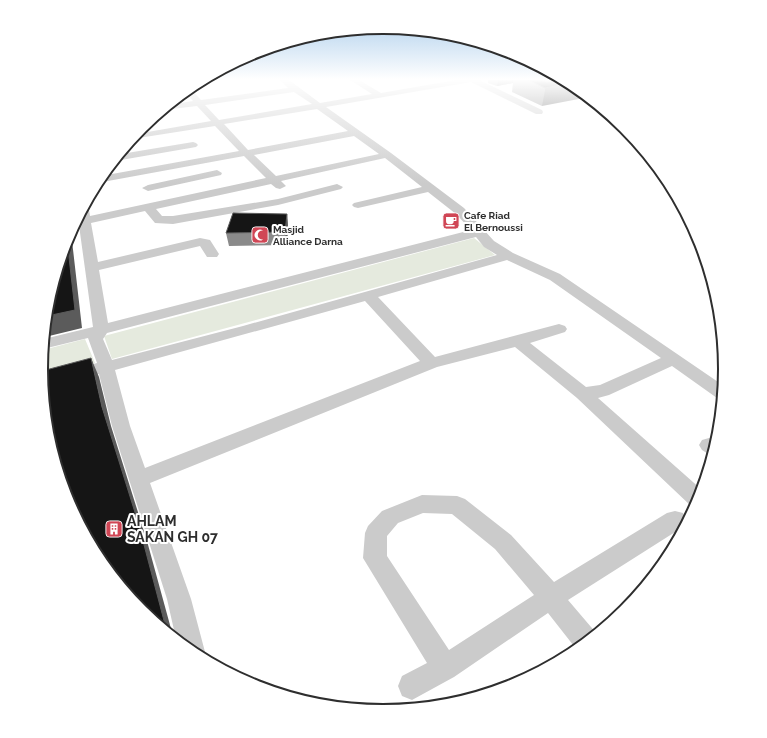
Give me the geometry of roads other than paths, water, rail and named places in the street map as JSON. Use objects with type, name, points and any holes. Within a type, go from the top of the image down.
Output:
[{"type":"street","points":[[209,114],[273,180],[295,198]]},
{"type":"street","points":[[141,138],[272,114]]},
{"type":"street","points":[[336,114],[355,132],[460,211],[489,244],[508,256],[555,277],[718,390]]},
{"type":"street","points":[[109,178],[355,132]]},
{"type":"street","points":[[139,140],[152,152]]},
{"type":"street","points":[[124,157],[193,145]]},
{"type":"street","points":[[86,216],[152,206],[387,155]]},
{"type":"street","points":[[140,172],[148,188],[152,206],[159,220],[165,221],[295,198],[337,187]]},
{"type":"street","points":[[148,188],[217,173]]},
{"type":"street","points":[[358,205],[431,188]]},
{"type":"street","points":[[84,218],[101,329],[95,339],[106,366],[121,426],[179,599],[190,642]]},
{"type":"street","points":[[49,343],[480,232]]},
{"type":"street","points":[[91,268],[200,242],[205,243],[212,254]]},
{"type":"street","points":[[59,380],[106,366],[249,329],[508,256]]},
{"type":"street","points":[[368,296],[432,363]]},
{"type":"street","points":[[138,479],[432,363],[559,329]]},
{"type":"street","points":[[518,341],[583,394],[694,495]]},
{"type":"street","points":[[583,394],[603,392],[674,359]]},
{"type":"street","points":[[445,668],[375,558],[376,533],[390,517],[422,504],[457,505],[502,542],[551,597],[584,638]]},
{"type":"street","points":[[412,686],[445,668],[551,597],[675,520]]},
{"type":"place","name":"Cafe Riad El Bernoussi","points":[[451,221]]},
{"type":"place","name":"Masjid Alliance Darna","points":[[260,235]]},
{"type":"place","name":"AHLAM SAKAN GH 07","points":[[114,529]]}]
